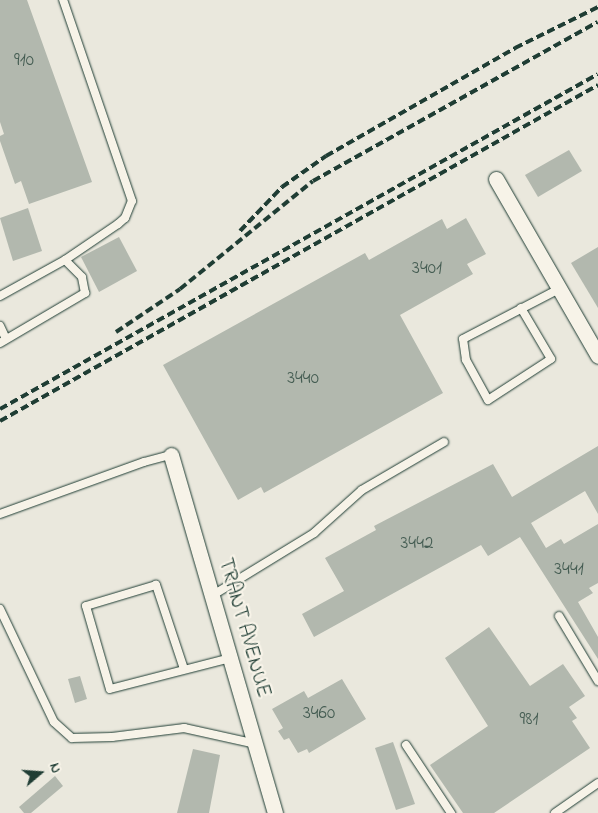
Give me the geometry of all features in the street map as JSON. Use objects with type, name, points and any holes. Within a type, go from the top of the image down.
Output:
[{"type":"street","points":[[496,179],[598,356]]},
{"type":"street","name":"TRANT AVENUE","points":[[171,455],[275,813]]},
{"type":"lane","points":[[0,296],[65,260],[126,218],[132,201],[63,0]]},
{"type":"lane","points":[[0,326],[3,341],[85,293],[82,277],[65,260]]},
{"type":"lane","points":[[521,308],[551,359],[488,400],[466,360],[463,339],[521,308],[559,289]]},
{"type":"lane","points":[[213,596],[314,533],[362,490],[444,442]]},
{"type":"lane","points":[[0,514],[144,462],[171,455]]},
{"type":"lane","points":[[184,669],[156,584],[86,606],[110,689],[231,658]]},
{"type":"lane","points":[[0,609],[54,722],[72,738],[112,737],[184,728],[256,744]]},
{"type":"lane","points":[[559,616],[598,681]]},
{"type":"lane","points":[[406,745],[451,813]]},
{"type":"lane","points":[[555,813],[598,783]]},
{"type":"building","points":[[0,0],[27,0],[92,182],[29,204],[21,181],[15,184],[0,141],[0,136],[4,134],[0,122]]},
{"type":"building","points":[[569,150],[582,171],[538,197],[525,175]]},
{"type":"building","points":[[28,208],[42,251],[13,261],[0,218]]},
{"type":"building","points":[[466,218],[486,254],[467,264],[473,274],[400,315],[443,393],[264,493],[261,487],[238,500],[163,365],[365,253],[369,260],[442,219],[447,229]]},
{"type":"building","points":[[119,237],[137,271],[99,292],[81,257]]},
{"type":"building","points":[[598,247],[598,308],[571,263]]},
{"type":"building","points":[[598,446],[598,514],[585,491],[531,523],[546,548],[561,539],[564,544],[598,524],[598,583],[589,588],[593,593],[578,602],[598,637],[598,659],[520,537],[488,556],[481,545],[314,637],[302,614],[344,591],[325,558],[376,530],[374,526],[493,464],[512,497]]},
{"type":"building","points":[[489,627],[530,686],[563,664],[585,696],[569,707],[577,718],[572,721],[590,748],[494,813],[463,813],[430,765],[488,726],[445,658]]},
{"type":"building","points":[[80,676],[87,699],[75,703],[68,679]]},
{"type":"building","points":[[342,679],[366,719],[309,753],[307,749],[298,753],[289,738],[284,740],[278,731],[283,728],[272,709],[304,691],[308,698]]},
{"type":"building","points":[[393,742],[415,804],[396,810],[375,748]]},
{"type":"building","points":[[193,749],[220,755],[209,813],[177,813]]},
{"type":"building","points":[[55,776],[63,786],[31,813],[24,813],[19,807]]},
{"type":"railway","points":[[240,231],[282,187],[326,156],[515,48],[598,7]]},
{"type":"railway","points":[[116,332],[180,289],[313,181],[598,22]]},
{"type":"railway","points":[[0,409],[598,74]]},
{"type":"railway","points":[[0,421],[598,85]]}]
